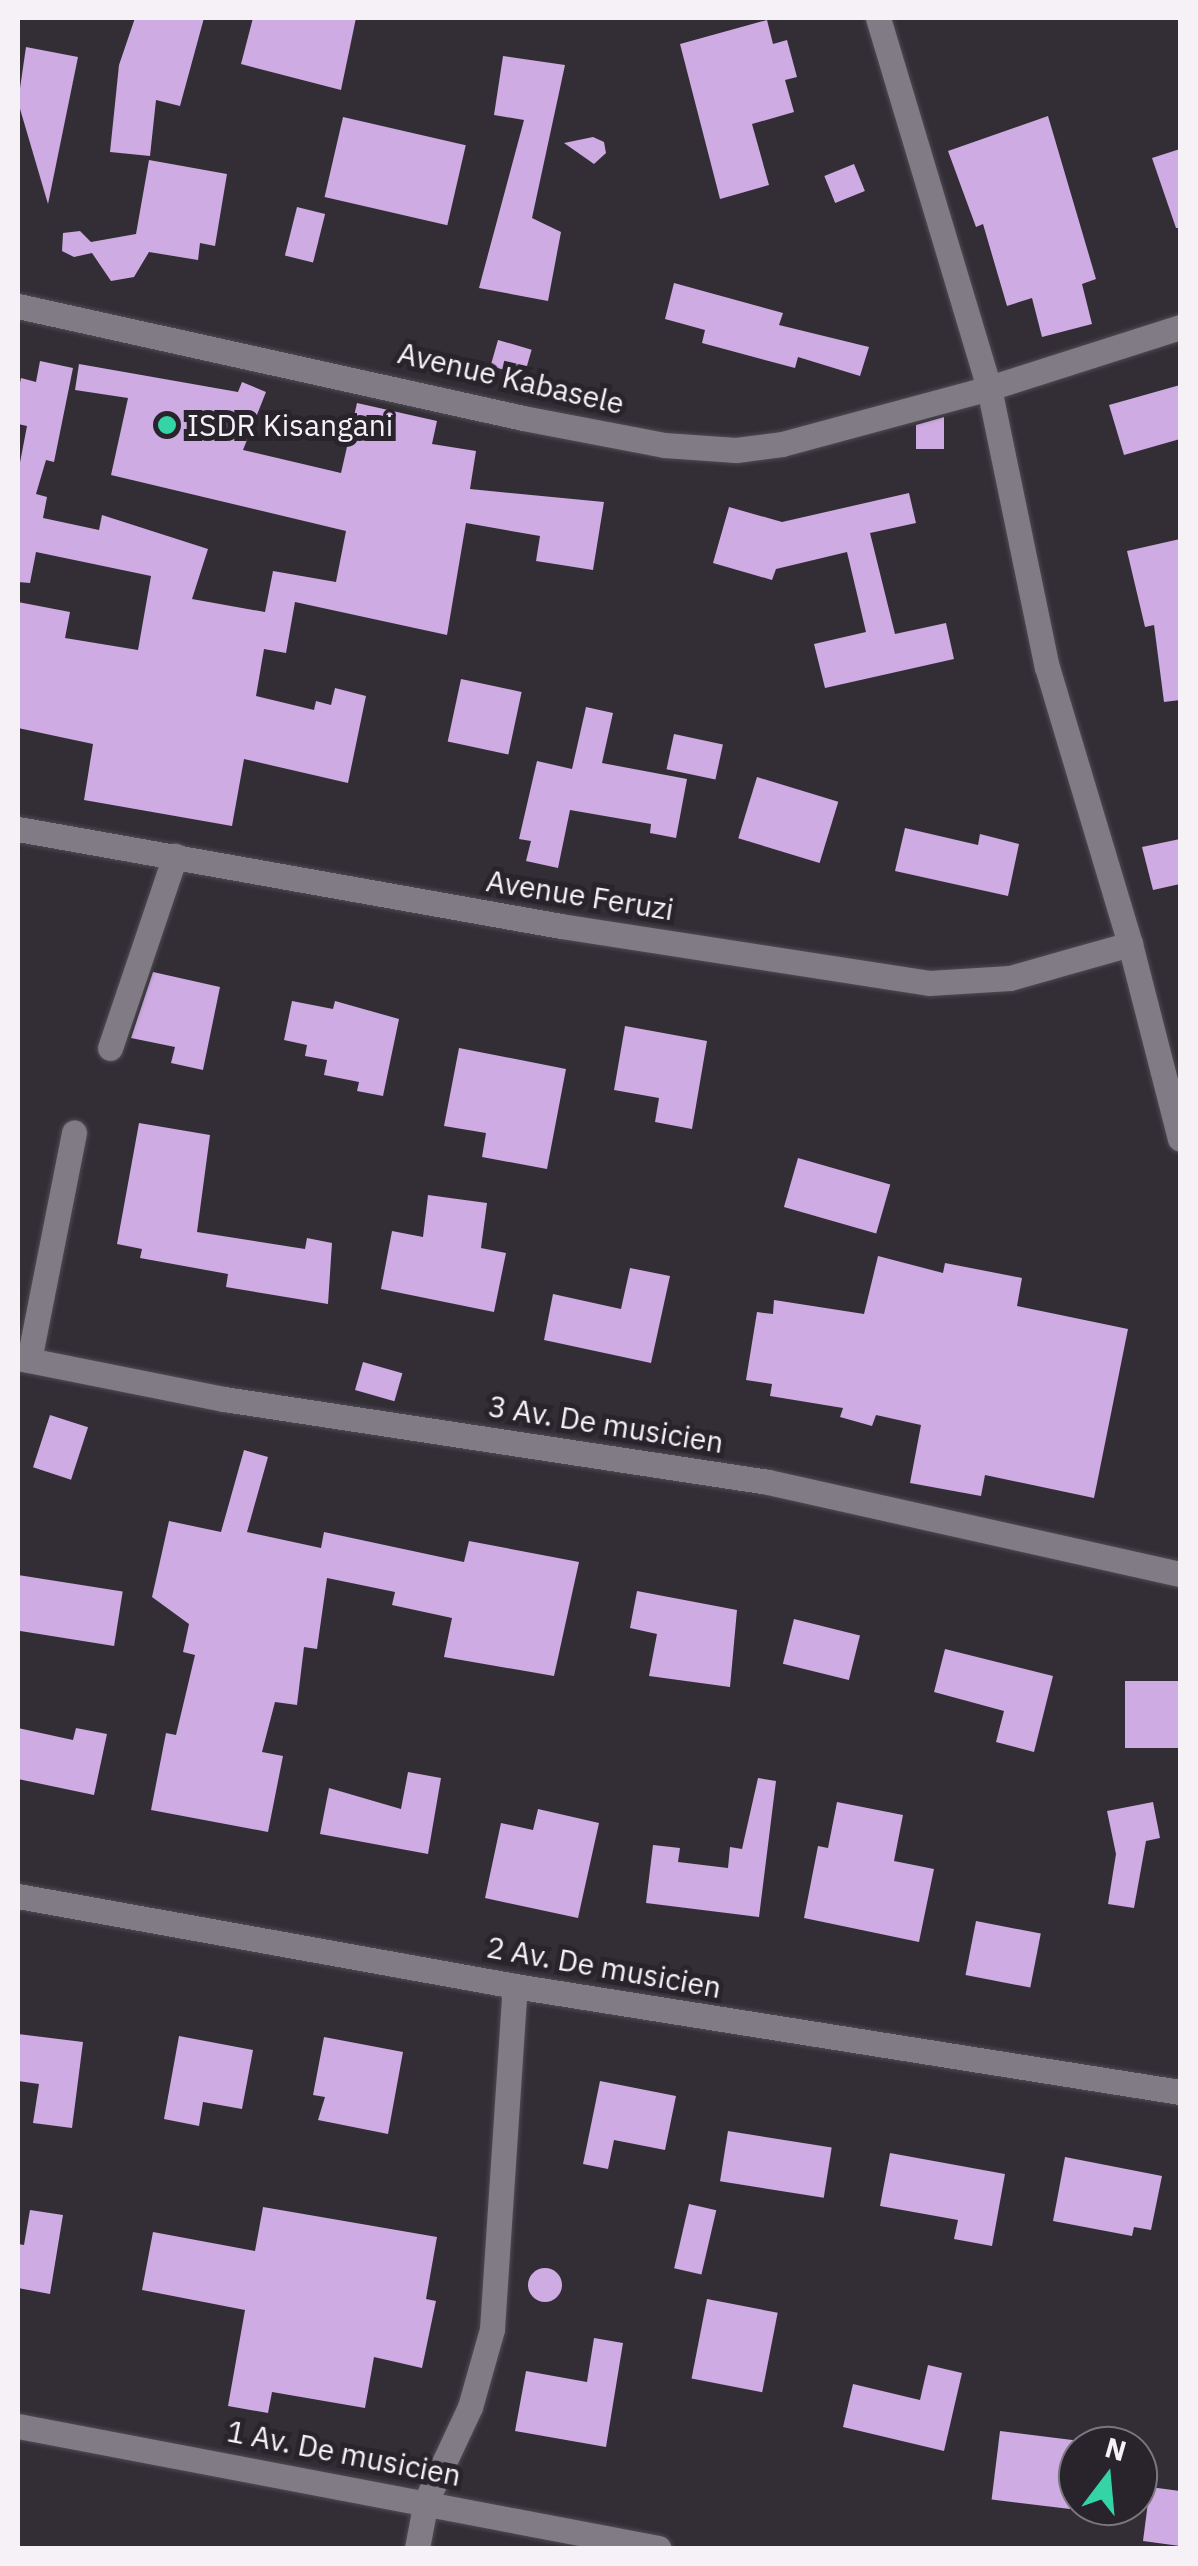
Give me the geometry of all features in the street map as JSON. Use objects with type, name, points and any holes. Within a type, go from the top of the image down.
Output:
[{"type":"street","points":[[878,18],[989,388],[1047,667],[1130,944],[1180,1139]]},
{"type":"street","name":"Avenue Kabasele","points":[[18,306],[664,444],[736,450],[782,444],[989,388],[1180,326]]},
{"type":"street","name":"Avenue Feruzi","points":[[18,828],[561,926],[929,983],[1010,978],[1130,944]]},
{"type":"street","points":[[110,1048],[176,856]]},
{"type":"street","points":[[23,1359],[74,1132]]},
{"type":"street","name":"3 Av. De musicien","points":[[23,1359],[224,1399],[768,1482],[1180,1574]]},
{"type":"street","name":"2 Av. De musicien","points":[[18,1896],[516,1986],[1180,2092]]},
{"type":"street","points":[[417,2548],[426,2501],[470,2406],[492,2329],[516,1986]]},
{"type":"street","name":"1 Av. De musicien","points":[[18,2426],[658,2548]]},
{"type":"building","points":[[135,18],[204,18],[180,106],[156,100],[150,156],[110,152],[119,65]]},
{"type":"building","points":[[253,18],[356,18],[341,90],[241,64]]},
{"type":"building","points":[[767,20],[773,44],[787,40],[797,77],[785,80],[794,112],[752,124],[769,185],[720,199],[680,44]]},
{"type":"building","points":[[26,47],[78,57],[48,204],[18,102]]},
{"type":"building","points":[[503,56],[565,65],[532,218],[561,232],[548,301],[479,288],[524,120],[494,115]]},
{"type":"building","points":[[1048,116],[1096,279],[1082,284],[1092,324],[1042,337],[1032,298],[1007,306],[983,224],[976,227],[948,151]]},
{"type":"building","points":[[343,117],[466,145],[447,225],[325,197]]},
{"type":"building","points":[[593,137],[604,142],[606,153],[594,164],[564,143]]},
{"type":"building","points":[[1180,149],[1180,228],[1176,228],[1152,158]]},
{"type":"building","points":[[149,160],[227,174],[215,246],[200,243],[198,260],[149,252],[134,277],[111,281],[92,253],[74,257],[62,251],[63,233],[80,231],[91,242],[136,234]]},
{"type":"building","points":[[854,164],[865,191],[835,203],[824,176]]},
{"type":"building","points":[[297,207],[325,214],[313,263],[285,256]]},
{"type":"building","points":[[674,283],[783,313],[779,325],[869,347],[860,376],[798,357],[795,368],[702,343],[705,330],[665,319]]},
{"type":"building","points":[[498,340],[532,350],[524,376],[491,366]]},
{"type":"building","points":[[40,361],[73,368],[54,462],[46,460],[36,494],[47,497],[43,518],[99,530],[102,515],[208,549],[192,599],[265,612],[273,571],[336,582],[346,531],[111,475],[128,398],[75,390],[79,364],[238,392],[242,382],[266,392],[243,450],[341,473],[357,403],[437,421],[432,444],[476,451],[470,489],[604,502],[593,570],[536,561],[540,536],[466,523],[447,635],[295,602],[286,653],[264,649],[256,696],[314,710],[316,701],[331,705],[335,688],[366,696],[348,783],[244,759],[232,826],[84,800],[93,744],[18,728],[18,602],[70,612],[65,638],[138,650],[151,576],[36,552],[30,583],[18,582],[18,473],[27,426],[18,424],[18,392],[21,378],[36,382]]},
{"type":"building","points":[[1180,385],[1180,439],[1124,455],[1109,405]]},
{"type":"building","points":[[944,417],[944,449],[916,449],[916,425]]},
{"type":"building","points":[[909,493],[916,523],[870,533],[895,634],[946,623],[954,659],[825,688],[814,644],[866,632],[847,552],[776,569],[772,580],[713,563],[729,507],[782,522]]},
{"type":"building","points":[[1180,539],[1180,700],[1164,702],[1154,625],[1145,627],[1127,551]]},
{"type":"building","points":[[461,679],[522,692],[508,754],[448,742]]},
{"type":"building","points":[[586,707],[613,713],[602,763],[687,779],[676,838],[650,833],[651,824],[570,810],[558,868],[526,861],[531,841],[519,839],[537,761],[572,769]]},
{"type":"building","points":[[674,734],[723,744],[715,780],[667,769]]},
{"type":"building","points":[[757,777],[838,802],[820,863],[738,838]]},
{"type":"building","points":[[905,828],[978,845],[980,834],[1019,844],[1008,896],[895,871]]},
{"type":"building","points":[[1180,839],[1180,884],[1153,890],[1142,847]]},
{"type":"building","points":[[153,972],[220,987],[203,1070],[171,1063],[175,1047],[131,1038]]},
{"type":"building","points":[[292,1001],[333,1009],[335,1001],[399,1019],[383,1096],[357,1091],[359,1082],[324,1075],[327,1060],[305,1056],[307,1045],[284,1040]]},
{"type":"building","points":[[625,1026],[707,1041],[692,1129],[655,1122],[659,1098],[614,1090]]},
{"type":"building","points":[[459,1048],[566,1069],[547,1169],[482,1157],[486,1133],[444,1126]]},
{"type":"building","points":[[139,1123],[210,1135],[197,1232],[305,1249],[307,1238],[332,1243],[328,1304],[226,1287],[228,1274],[140,1258],[142,1249],[117,1244]]},
{"type":"building","points":[[798,1158],[890,1184],[876,1233],[784,1207]]},
{"type":"building","points":[[428,1195],[487,1203],[481,1248],[506,1253],[494,1312],[381,1289],[392,1231],[423,1237]]},
{"type":"building","points":[[878,1256],[943,1273],[945,1263],[1022,1278],[1017,1306],[1128,1329],[1094,1498],[985,1475],[981,1496],[910,1483],[921,1425],[876,1415],[872,1426],[840,1417],[843,1408],[770,1396],[772,1384],[746,1380],[757,1312],[773,1314],[774,1300],[864,1314]]},
{"type":"building","points":[[630,1268],[670,1276],[651,1363],[544,1340],[553,1294],[621,1309]]},
{"type":"building","points":[[363,1362],[402,1373],[394,1401],[355,1390]]},
{"type":"building","points":[[50,1415],[88,1427],[71,1480],[33,1467]]},
{"type":"building","points":[[244,1450],[268,1457],[247,1532],[321,1548],[324,1532],[464,1562],[469,1541],[579,1562],[554,1676],[444,1657],[452,1618],[392,1605],[395,1592],[327,1578],[317,1649],[304,1647],[297,1705],[275,1702],[262,1752],[283,1756],[268,1832],[151,1810],[166,1733],[176,1735],[195,1655],[183,1652],[189,1624],[152,1597],[169,1521],[221,1532]]},
{"type":"building","points":[[18,1575],[123,1592],[114,1646],[18,1631]]},
{"type":"building","points":[[637,1591],[737,1610],[730,1687],[649,1676],[657,1634],[630,1628]]},
{"type":"building","points":[[794,1619],[860,1635],[849,1680],[783,1664]]},
{"type":"building","points":[[945,1649],[1053,1676],[1034,1752],[996,1742],[1004,1711],[934,1692]]},
{"type":"building","points":[[1125,1681],[1180,1681],[1180,1748],[1125,1748]]},
{"type":"building","points":[[18,1728],[73,1740],[76,1728],[107,1734],[94,1795],[18,1779]]},
{"type":"building","points":[[408,1772],[441,1778],[428,1854],[320,1834],[329,1788],[401,1809]]},
{"type":"building","points":[[758,1778],[776,1781],[759,1917],[646,1903],[653,1845],[680,1848],[678,1862],[728,1868],[730,1847],[742,1849]]},
{"type":"building","points":[[837,1802],[903,1815],[894,1861],[934,1869],[919,1942],[804,1918],[818,1846],[828,1848]]},
{"type":"building","points":[[1153,1802],[1160,1838],[1146,1841],[1134,1908],[1108,1904],[1116,1854],[1107,1811]]},
{"type":"building","points":[[538,1809],[599,1823],[578,1918],[485,1898],[501,1823],[533,1830]]},
{"type":"building","points":[[976,1921],[1041,1934],[1030,1988],[966,1975]]},
{"type":"building","points":[[18,2034],[83,2042],[72,2128],[33,2123],[39,2084],[18,2081]]},
{"type":"building","points":[[179,2036],[253,2050],[242,2109],[203,2102],[199,2126],[164,2119]]},
{"type":"building","points":[[324,2037],[403,2052],[388,2134],[318,2120],[325,2097],[313,2095]]},
{"type":"building","points":[[600,2081],[676,2096],[665,2150],[614,2140],[608,2169],[583,2164]]},
{"type":"building","points":[[728,2131],[832,2147],[824,2198],[720,2181]]},
{"type":"building","points":[[890,2153],[1005,2174],[992,2246],[954,2239],[958,2220],[880,2206]]},
{"type":"building","points":[[1065,2157],[1162,2176],[1151,2230],[1134,2227],[1132,2236],[1053,2221]]},
{"type":"building","points":[[689,2204],[716,2210],[701,2275],[674,2268]]},
{"type":"building","points":[[263,2207],[437,2237],[426,2299],[436,2301],[422,2368],[374,2357],[365,2408],[272,2392],[268,2413],[228,2406],[245,2310],[142,2290],[153,2232],[255,2251]]},
{"type":"building","points":[[30,2210],[63,2215],[50,2294],[18,2288],[18,2244],[24,2245]]},
{"type":"building","points":[[545,2268],[557,2273],[562,2285],[557,2297],[545,2302],[533,2297],[528,2285],[533,2273]]},
{"type":"building","points":[[707,2299],[778,2313],[762,2392],[692,2379]]},
{"type":"building","points":[[594,2338],[623,2343],[606,2447],[515,2431],[526,2371],[587,2382]]},
{"type":"building","points":[[928,2365],[962,2373],[944,2451],[843,2427],[853,2384],[920,2400]]},
{"type":"building","points":[[1000,2431],[1058,2438],[1058,2508],[992,2499]]},
{"type":"building","points":[[1158,2488],[1180,2491],[1180,2546],[1143,2541],[1145,2526],[1158,2526]]},
{"type":"place","name":"ISDR Kisangani","points":[[167,425]]}]
